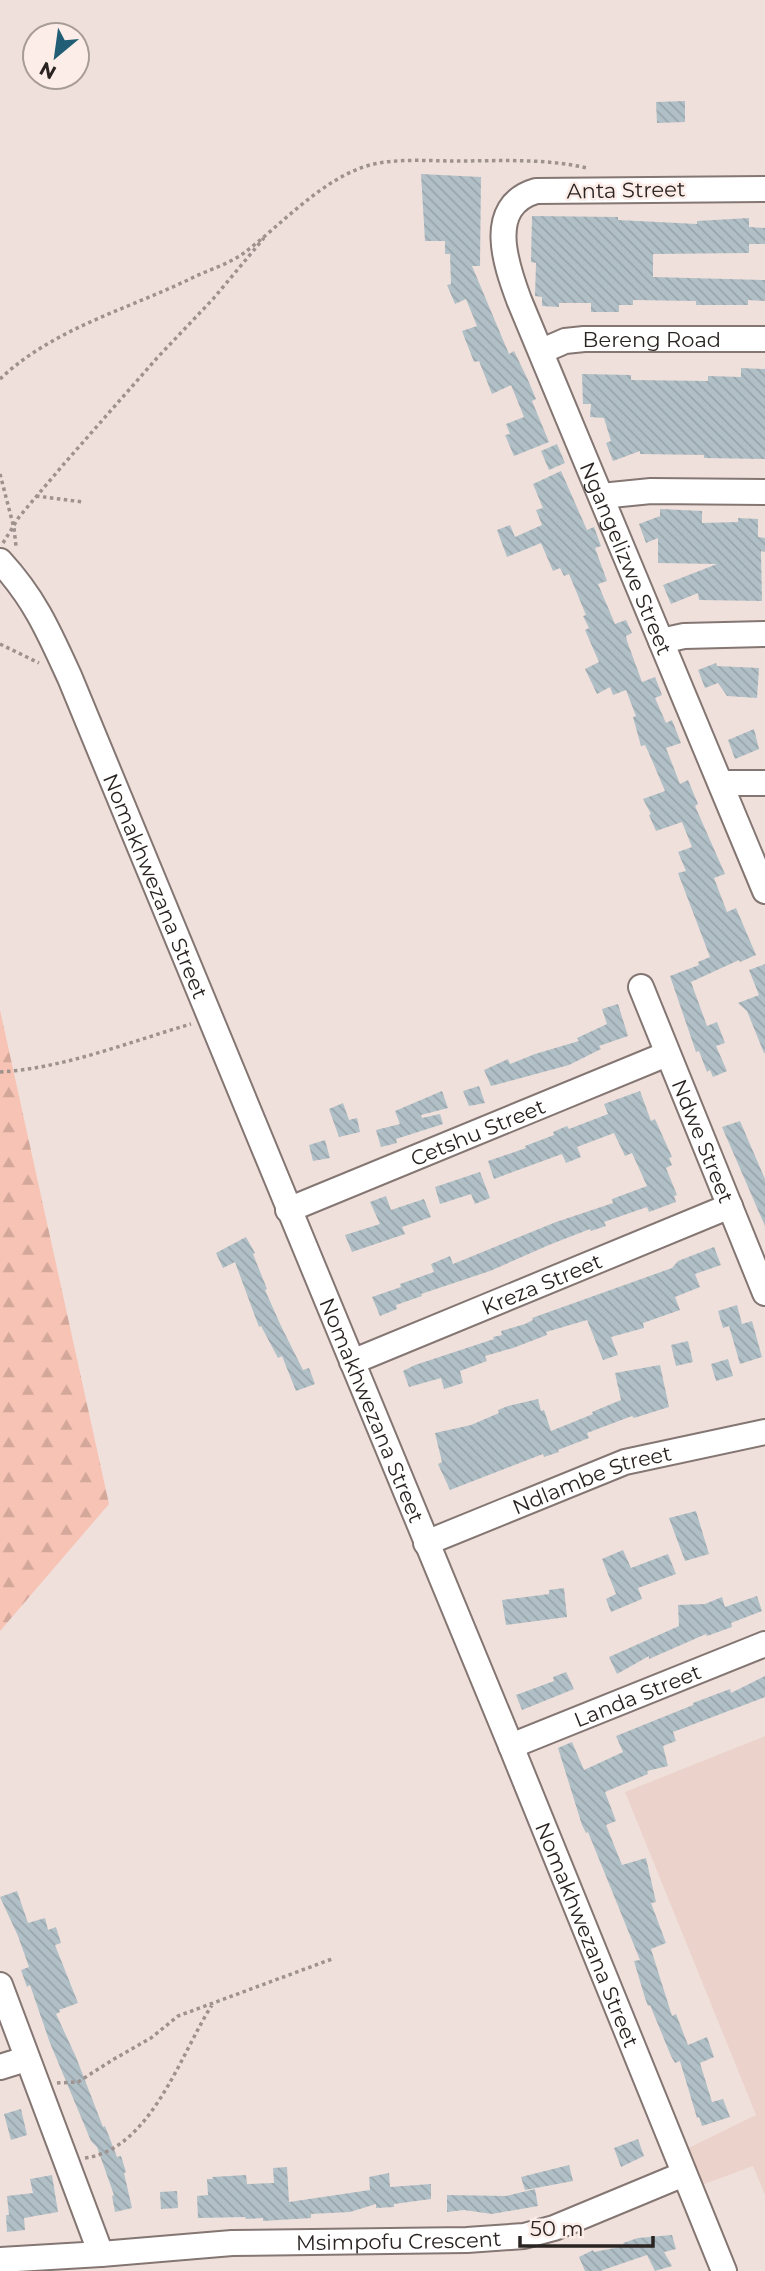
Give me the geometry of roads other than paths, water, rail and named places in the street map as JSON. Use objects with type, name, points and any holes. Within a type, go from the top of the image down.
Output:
[{"type":"street","name":"Anta Street","points":[[504,224],[514,203],[524,195],[536,191],[765,189]]},
{"type":"street","name":"Ngangelizwe Street","points":[[504,224],[509,273],[765,891]]},
{"type":"street","name":"Bereng Road","points":[[542,351],[565,341],[584,339],[765,339]]},
{"type":"street","points":[[601,496],[651,491],[765,492]]},
{"type":"street","name":"Nomakhwezana Street","points":[[9,557],[16,578],[43,617],[70,678],[511,1746],[724,2271]]},
{"type":"street","points":[[660,641],[684,636],[765,635]]},
{"type":"street","points":[[722,783],[765,783]]},
{"type":"street","name":"Ndwe Street","points":[[641,987],[765,1293]]},
{"type":"street","name":"Cetshu Street","points":[[288,1210],[667,1054]]},
{"type":"street","name":"Kreza Street","points":[[352,1362],[730,1206]]},
{"type":"street","name":"Ndlambe Street","points":[[426,1543],[625,1462],[765,1433]]},
{"type":"street","name":"Landa Street","points":[[511,1746],[765,1644]]},
{"type":"street","points":[[0,1984],[101,2255]]},
{"type":"street","points":[[0,2067],[29,2067]]},
{"type":"street","name":"Msimpofu Crescent","points":[[0,2260],[101,2255],[232,2243],[467,2240],[524,2236],[554,2228],[684,2174]]}]
